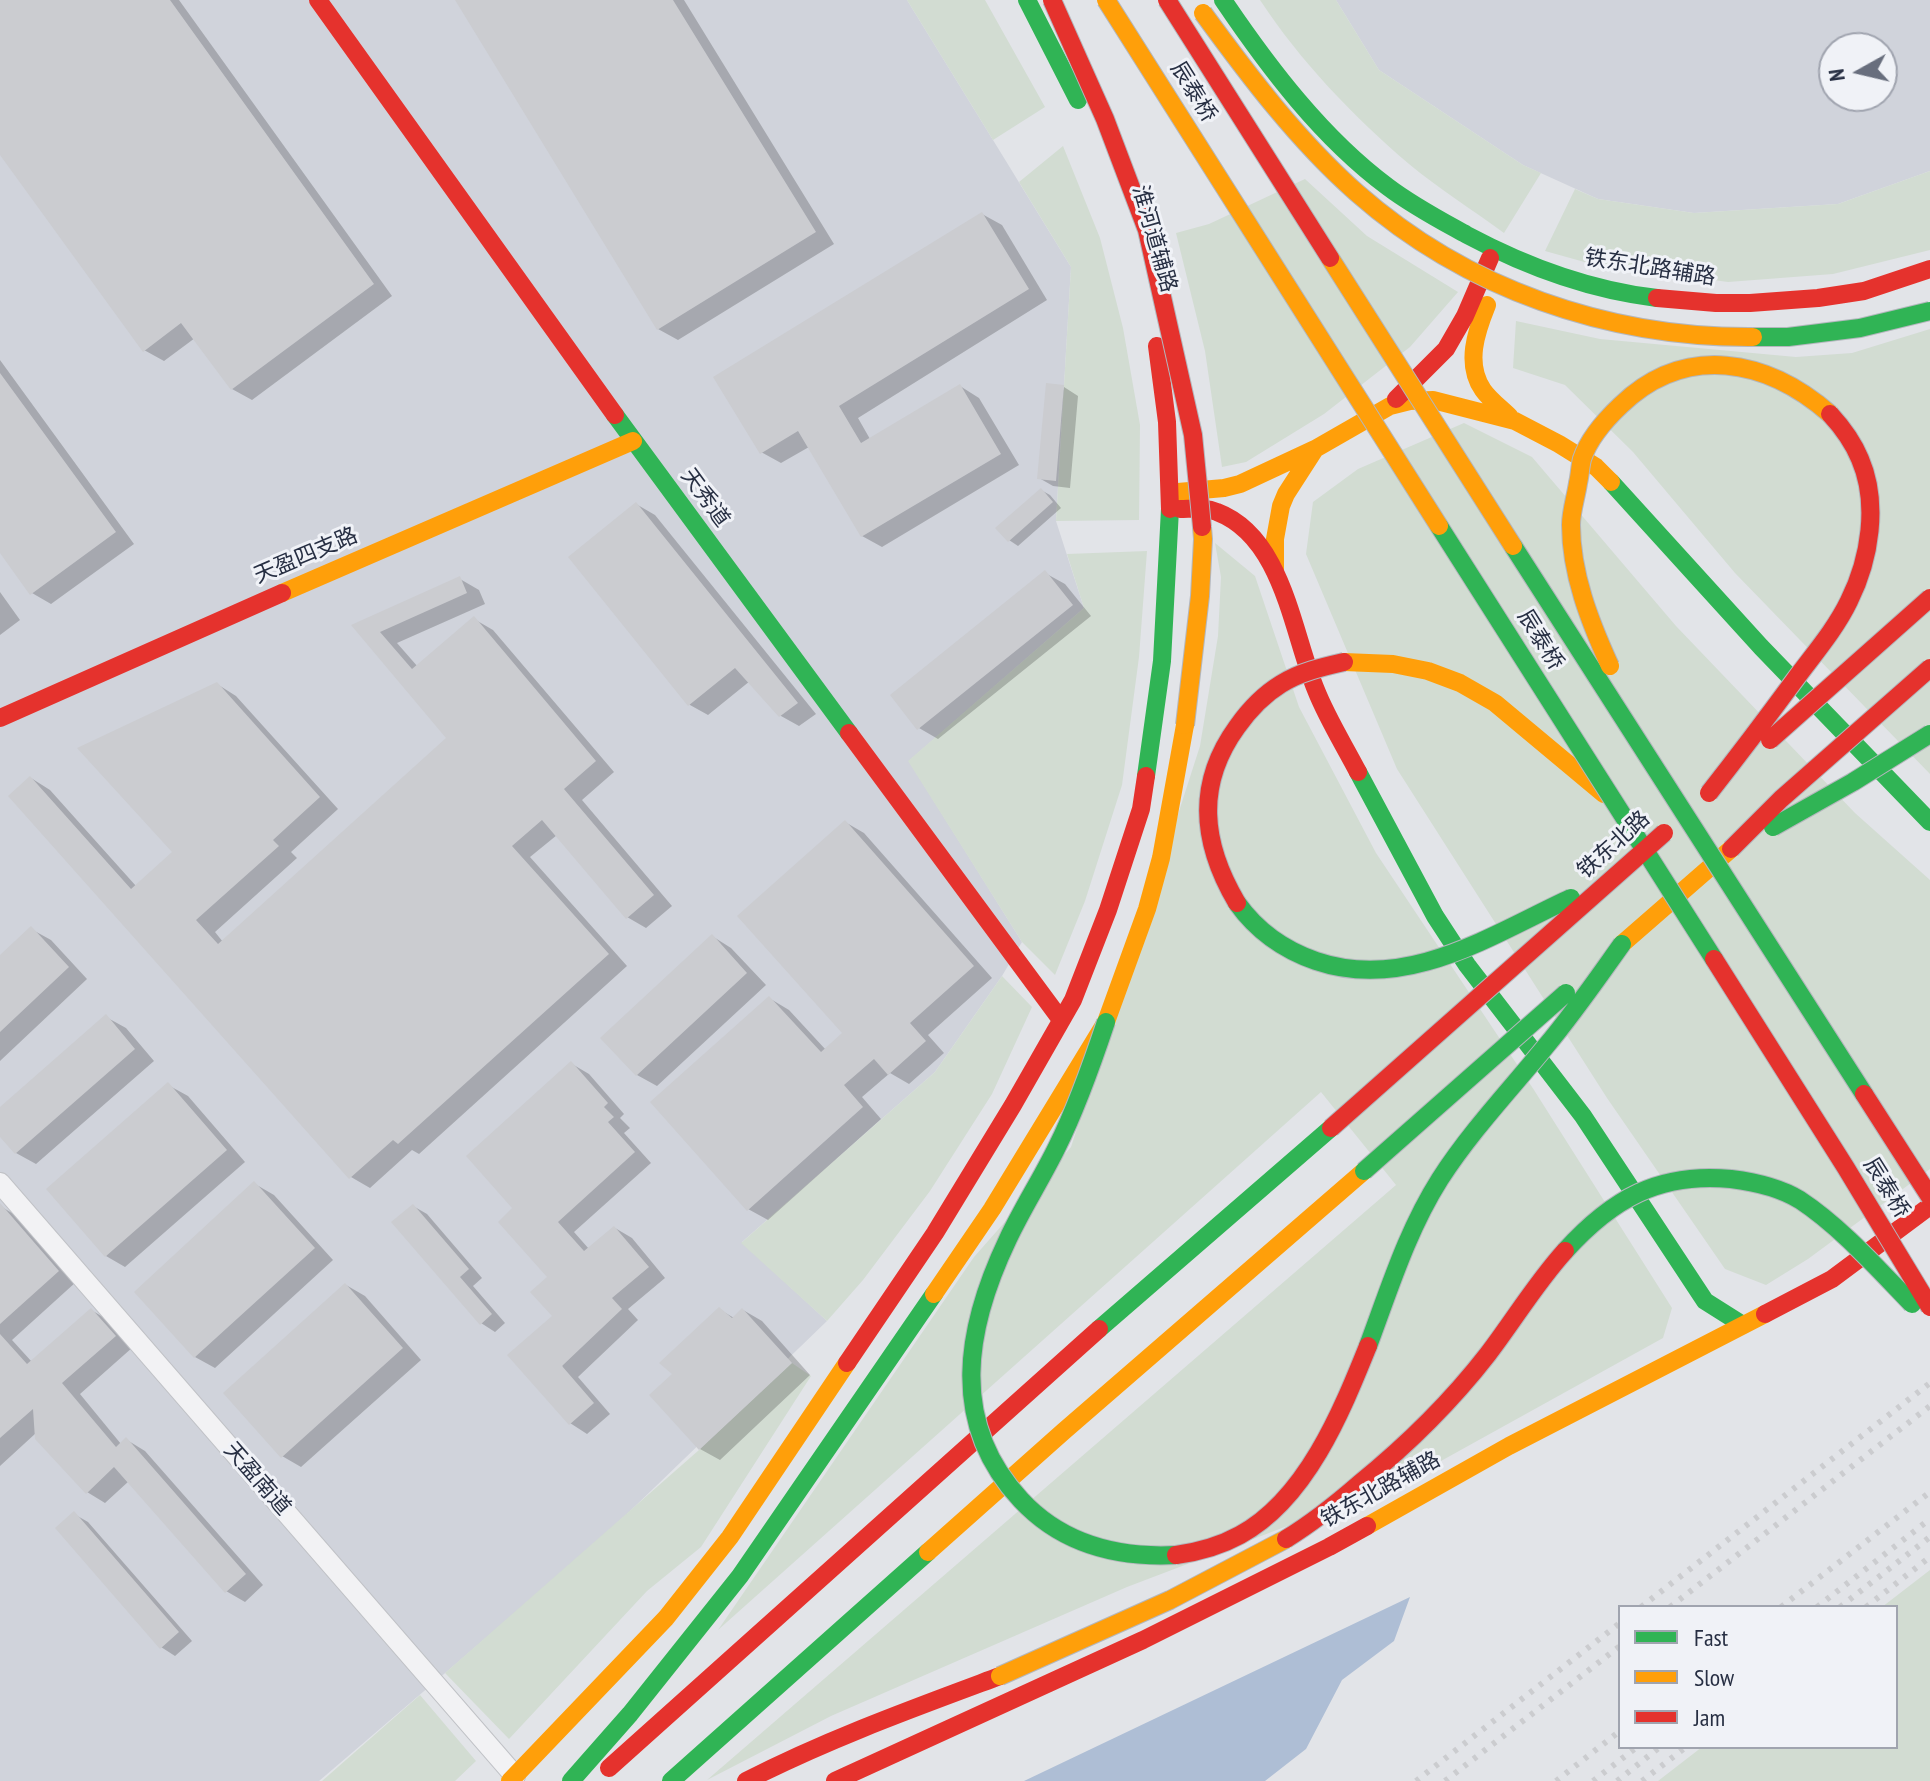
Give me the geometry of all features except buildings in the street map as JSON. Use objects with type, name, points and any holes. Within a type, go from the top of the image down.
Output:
[{"type":"main road","name":"天秀道","points":[[318,0],[633,441],[1061,1020]]},
{"type":"main road","name":"淮河道辅路","points":[[512,1778],[666,1618],[730,1537],[935,1233],[1073,1000],[1108,910],[1141,809],[1162,661],[1168,570],[1170,501],[1167,422],[1160,364],[1133,240],[1097,140],[1027,0]]},
{"type":"main road","points":[[1052,0],[1105,119],[1147,230],[1193,435],[1203,539],[1194,661],[1161,858],[1142,923],[1082,1093],[1057,1149],[1002,1251],[978,1325],[972,1362],[975,1417],[996,1469],[1017,1497],[1034,1513],[1075,1541],[1128,1555],[1172,1557],[1210,1548],[1246,1532],[1279,1506],[1324,1442],[1355,1380],[1404,1250],[1443,1174],[1564,1025],[1622,944]]},
{"type":"main road","name":"辰泰桥","points":[[1106,0],[1846,1168],[1930,1307]]},
{"type":"main road","name":"辰泰桥","points":[[1167,0],[1666,788],[1930,1197]]},
{"type":"main road","points":[[1194,0],[1232,53],[1295,129],[1378,212],[1469,272],[1525,297],[1652,332],[1758,339],[1865,328],[1930,311]]},
{"type":"main road","points":[[1223,0],[1292,91],[1379,180],[1412,204],[1500,253]]},
{"type":"main road","points":[[1170,501],[1202,490],[1240,484],[1315,449],[1390,406],[1446,349],[1500,253]]},
{"type":"main road","points":[[1500,253],[1475,335],[1473,357],[1475,377],[1484,392],[1515,421]]},
{"type":"main road","name":"铁东北路辅路","points":[[1500,253],[1550,274],[1610,289],[1657,299],[1724,304],[1777,303],[1855,293],[1930,269]]},
{"type":"main road","points":[[1666,788],[1595,631],[1573,552],[1571,523],[1584,455],[1607,417],[1643,386],[1678,371],[1710,365],[1730,366],[1758,372],[1789,384],[1816,401],[1839,424],[1857,453],[1868,484],[1870,522],[1865,555],[1854,591],[1831,632],[1709,793]]},
{"type":"main road","points":[[1390,406],[1433,400],[1468,407],[1515,421],[1596,467],[1761,647],[1930,822]]},
{"type":"main road","name":"天盈四支路","points":[[0,718],[633,441]]},
{"type":"main road","points":[[1275,571],[1275,539],[1281,506],[1315,449]]},
{"type":"main road","points":[[1170,501],[1207,509],[1231,519],[1259,544],[1275,571],[1316,691],[1435,916],[1467,965],[1583,1116],[1705,1301],[1743,1325]]},
{"type":"main road","name":"铁东北路","points":[[593,1781],[1109,1321],[1930,598]]},
{"type":"main road","points":[[1613,878],[1451,956],[1406,967],[1342,968],[1305,957],[1279,944],[1255,925],[1241,908],[1216,859],[1209,827],[1208,801],[1218,757],[1246,714],[1269,692],[1310,670],[1358,661],[1388,663],[1423,671],[1475,690],[1532,733],[1614,803]]},
{"type":"main road","points":[[671,1781],[1064,1431],[1731,849],[1781,799],[1930,668]]},
{"type":"main road","points":[[1731,849],[1809,808],[1930,734]]},
{"type":"main road","points":[[571,1781],[630,1714],[740,1576],[992,1209],[1106,1022]]},
{"type":"main road","points":[[746,1781],[877,1721],[1000,1676],[1145,1612],[1298,1531],[1367,1478],[1435,1417],[1514,1319],[1537,1284],[1585,1229],[1616,1205],[1657,1184],[1693,1177],[1725,1177],[1790,1194],[1819,1214],[1873,1263],[1930,1322]]},
{"type":"main road","name":"铁东北路辅路","points":[[835,1781],[1143,1640],[1329,1547],[1509,1446],[1832,1279],[1930,1206]]},
{"type":"street","name":"天盈南道","points":[[0,1183],[512,1778]]},
{"type":"shaded area","points":[[0,0],[907,0],[1071,267],[1056,521],[1084,608],[909,761],[1022,942],[935,1072],[742,1242],[827,1321],[597,1543],[319,1781],[0,1781]]},
{"type":"shaded area","points":[[907,0],[985,0],[1045,107],[993,140]]},
{"type":"shaded area","points":[[1260,0],[1336,0],[1379,70],[1523,165],[1541,173],[1504,233],[1420,173],[1368,127],[1310,66]]},
{"type":"shaded area","points":[[1336,0],[1930,0],[1930,171],[1838,204],[1694,213],[1598,199],[1523,165],[1379,70]]},
{"type":"shaded area","points":[[1063,146],[1100,238],[1123,328],[1140,425],[1139,520],[1056,521],[1071,267],[1019,182]]},
{"type":"shaded area","points":[[1930,171],[1930,250],[1833,274],[1728,282],[1588,263],[1545,251],[1575,189],[1598,199],[1694,213],[1838,204]]},
{"type":"shaded area","points":[[1305,179],[1367,236],[1458,292],[1410,347],[1324,414],[1246,462],[1222,467],[1205,351],[1176,233],[1209,224]]},
{"type":"shaded area","points":[[1516,321],[1600,339],[1796,357],[1852,353],[1930,329],[1930,774],[1735,573],[1633,452],[1565,385],[1513,368]]},
{"type":"shaded area","points":[[1464,423],[1532,457],[1676,626],[1855,813],[1930,880],[1930,1169],[1808,1259],[1766,1285],[1725,1269],[1607,1098],[1397,769],[1306,554],[1313,502],[1358,469]]},
{"type":"shaded area","points":[[1215,543],[1255,576],[1299,707],[1376,853],[1534,1090],[1672,1308],[1663,1338],[1403,1482],[1127,1587],[831,1716],[707,1780],[1396,1185],[1321,1092],[718,1630],[974,1257],[1071,1147],[1200,746],[1218,636],[1221,577]]},
{"type":"shaded area","points":[[1147,551],[1139,657],[1122,785],[1085,901],[1055,975],[1022,942],[908,761],[1084,608],[1067,554]]},
{"type":"shaded area","points":[[1002,976],[1032,1007],[992,1094],[930,1191],[863,1280],[827,1321],[741,1243],[935,1072]]},
{"type":"shaded area","points":[[792,1363],[811,1376],[701,1547],[647,1591],[509,1739],[445,1673],[699,1450]]},
{"type":"shaded area","points":[[1930,1570],[1930,1781],[1658,1781],[1699,1749],[1898,1749],[1898,1605],[1885,1605]]},
{"type":"shaded area","points":[[420,1695],[476,1761],[455,1781],[322,1781]]},
{"type":"water","points":[[1410,1597],[1394,1641],[1342,1680],[1306,1749],[1265,1781],[1024,1781]]},
{"type":"railway","points":[[1644,1605],[1930,1383]]},
{"type":"railway","points":[[1673,1605],[1930,1406]]},
{"type":"railway","points":[[1784,1605],[1930,1492]]},
{"type":"railway","points":[[1820,1605],[1930,1519]]},
{"type":"railway","points":[[1843,1605],[1930,1537]]},
{"type":"railway","points":[[1869,1605],[1930,1557]]},
{"type":"railway","points":[[1416,1781],[1618,1625]]},
{"type":"railway","points":[[1445,1781],[1618,1648]]},
{"type":"railway","points":[[1556,1781],[1618,1733]]},
{"type":"railway","points":[[1593,1781],[1634,1749]]},
{"type":"railway","points":[[1617,1781],[1657,1749]]},
{"type":"railway","points":[[1642,1781],[1683,1749]]},
{"type":"traffic: fast","points":[[1027,0],[1078,100]]},
{"type":"traffic: fast","points":[[1223,0],[1298,101],[1341,147],[1397,194],[1467,235],[1536,267],[1583,283],[1657,298]]},
{"type":"traffic: fast","points":[[1753,337],[1788,337],[1860,328],[1930,311]]},
{"type":"traffic: fast","points":[[615,415],[849,733]]},
{"type":"traffic: fast","points":[[1611,482],[1761,647],[1930,822]]},
{"type":"traffic: fast","points":[[1146,776],[1162,661],[1170,509]]},
{"type":"traffic: fast","points":[[1439,526],[1714,959]]},
{"type":"traffic: fast","points":[[1513,546],[1864,1094]]},
{"type":"traffic: fast","points":[[1773,827],[1930,734]]},
{"type":"traffic: fast","points":[[1358,772],[1435,916],[1467,965],[1583,1116],[1705,1301],[1743,1325]]},
{"type":"traffic: fast","points":[[1237,903],[1262,931],[1304,956],[1350,969],[1383,969],[1448,955],[1571,898]]},
{"type":"traffic: fast","points":[[1368,1346],[1408,1240],[1440,1179],[1478,1127],[1566,1021],[1622,944]]},
{"type":"traffic: fast","points":[[1364,1171],[1566,993]]},
{"type":"traffic: fast","points":[[1106,1022],[1064,1132],[1014,1227],[982,1306],[971,1373],[974,1406],[982,1439],[998,1470],[1021,1500],[1054,1528],[1112,1551],[1176,1555]]},
{"type":"traffic: fast","points":[[1099,1329],[1331,1128]]},
{"type":"traffic: fast","points":[[1565,1251],[1601,1217],[1639,1193],[1681,1180],[1740,1180],[1767,1186],[1800,1200],[1859,1249],[1912,1304]]},
{"type":"traffic: fast","points":[[571,1781],[630,1714],[740,1576],[934,1294]]},
{"type":"traffic: fast","points":[[671,1781],[928,1552]]},
{"type":"traffic: slow","points":[[1106,0],[1439,526]]},
{"type":"traffic: slow","points":[[1203,13],[1275,107],[1335,173],[1399,227],[1444,256],[1492,281],[1593,317],[1699,335],[1753,337]]},
{"type":"traffic: slow","points":[[1330,258],[1513,546]]},
{"type":"traffic: slow","points":[[1487,305],[1476,337],[1474,370],[1483,390],[1510,417]]},
{"type":"traffic: slow","points":[[1610,666],[1578,580],[1571,525],[1582,459],[1603,423],[1646,385],[1672,373],[1699,366],[1726,366],[1753,371],[1806,395],[1830,414]]},
{"type":"traffic: slow","points":[[1275,571],[1275,539],[1281,506],[1315,449],[1390,406],[1433,400],[1515,421],[1596,467],[1611,482]]},
{"type":"traffic: slow","points":[[282,593],[633,441]]},
{"type":"traffic: slow","points":[[1178,492],[1240,484],[1315,449]]},
{"type":"traffic: slow","points":[[1185,725],[1200,596],[1202,527]]},
{"type":"traffic: slow","points":[[1344,662],[1393,664],[1428,671],[1460,683],[1495,703],[1604,794]]},
{"type":"traffic: slow","points":[[934,1294],[992,1209],[1106,1022],[1147,909],[1161,858],[1185,725]]},
{"type":"traffic: slow","points":[[1622,944],[1731,849]]},
{"type":"traffic: slow","points":[[928,1552],[1364,1171]]},
{"type":"traffic: slow","points":[[1367,1526],[1509,1446],[1765,1314]]},
{"type":"traffic: slow","points":[[510,1781],[666,1618],[730,1537],[847,1363]]},
{"type":"traffic: slow","points":[[1000,1676],[1170,1600],[1286,1539]]},
{"type":"traffic: jam","points":[[318,0],[615,415]]},
{"type":"traffic: jam","points":[[1052,0],[1105,119],[1147,230],[1193,435],[1202,527]]},
{"type":"traffic: jam","points":[[1167,0],[1330,258]]},
{"type":"traffic: jam","points":[[1396,399],[1446,349],[1465,316],[1490,258]]},
{"type":"traffic: jam","points":[[1657,298],[1716,303],[1818,298],[1864,291],[1930,269]]},
{"type":"traffic: jam","points":[[1157,346],[1167,422],[1170,509]]},
{"type":"traffic: jam","points":[[1709,793],[1830,632],[1849,601],[1862,567],[1870,531],[1866,476],[1854,447],[1830,414]]},
{"type":"traffic: jam","points":[[1180,509],[1217,512],[1239,524],[1257,542],[1282,589],[1320,700],[1358,772]]},
{"type":"traffic: jam","points":[[0,718],[282,593]]},
{"type":"traffic: jam","points":[[1770,740],[1930,598]]},
{"type":"traffic: jam","points":[[1237,903],[1216,859],[1211,837],[1208,815],[1214,771],[1237,727],[1262,698],[1303,673],[1344,662]]},
{"type":"traffic: jam","points":[[1731,849],[1781,799],[1930,668]]},
{"type":"traffic: jam","points":[[849,733],[1061,1020]]},
{"type":"traffic: jam","points":[[847,1363],[935,1233],[1073,1000],[1108,910],[1141,809],[1146,776]]},
{"type":"traffic: jam","points":[[1331,1128],[1664,833]]},
{"type":"traffic: jam","points":[[1714,959],[1930,1307]]},
{"type":"traffic: jam","points":[[1864,1094],[1930,1197]]},
{"type":"traffic: jam","points":[[1765,1314],[1832,1279],[1930,1206]]},
{"type":"traffic: jam","points":[[1286,1539],[1324,1513],[1377,1469],[1443,1406],[1474,1372],[1565,1251]]},
{"type":"traffic: jam","points":[[609,1768],[1099,1329]]},
{"type":"traffic: jam","points":[[1176,1555],[1209,1548],[1240,1535],[1284,1500],[1319,1452],[1368,1346]]},
{"type":"traffic: jam","points":[[835,1781],[1143,1640],[1367,1526]]},
{"type":"traffic: jam","points":[[746,1781],[840,1738],[1000,1676]]}]
